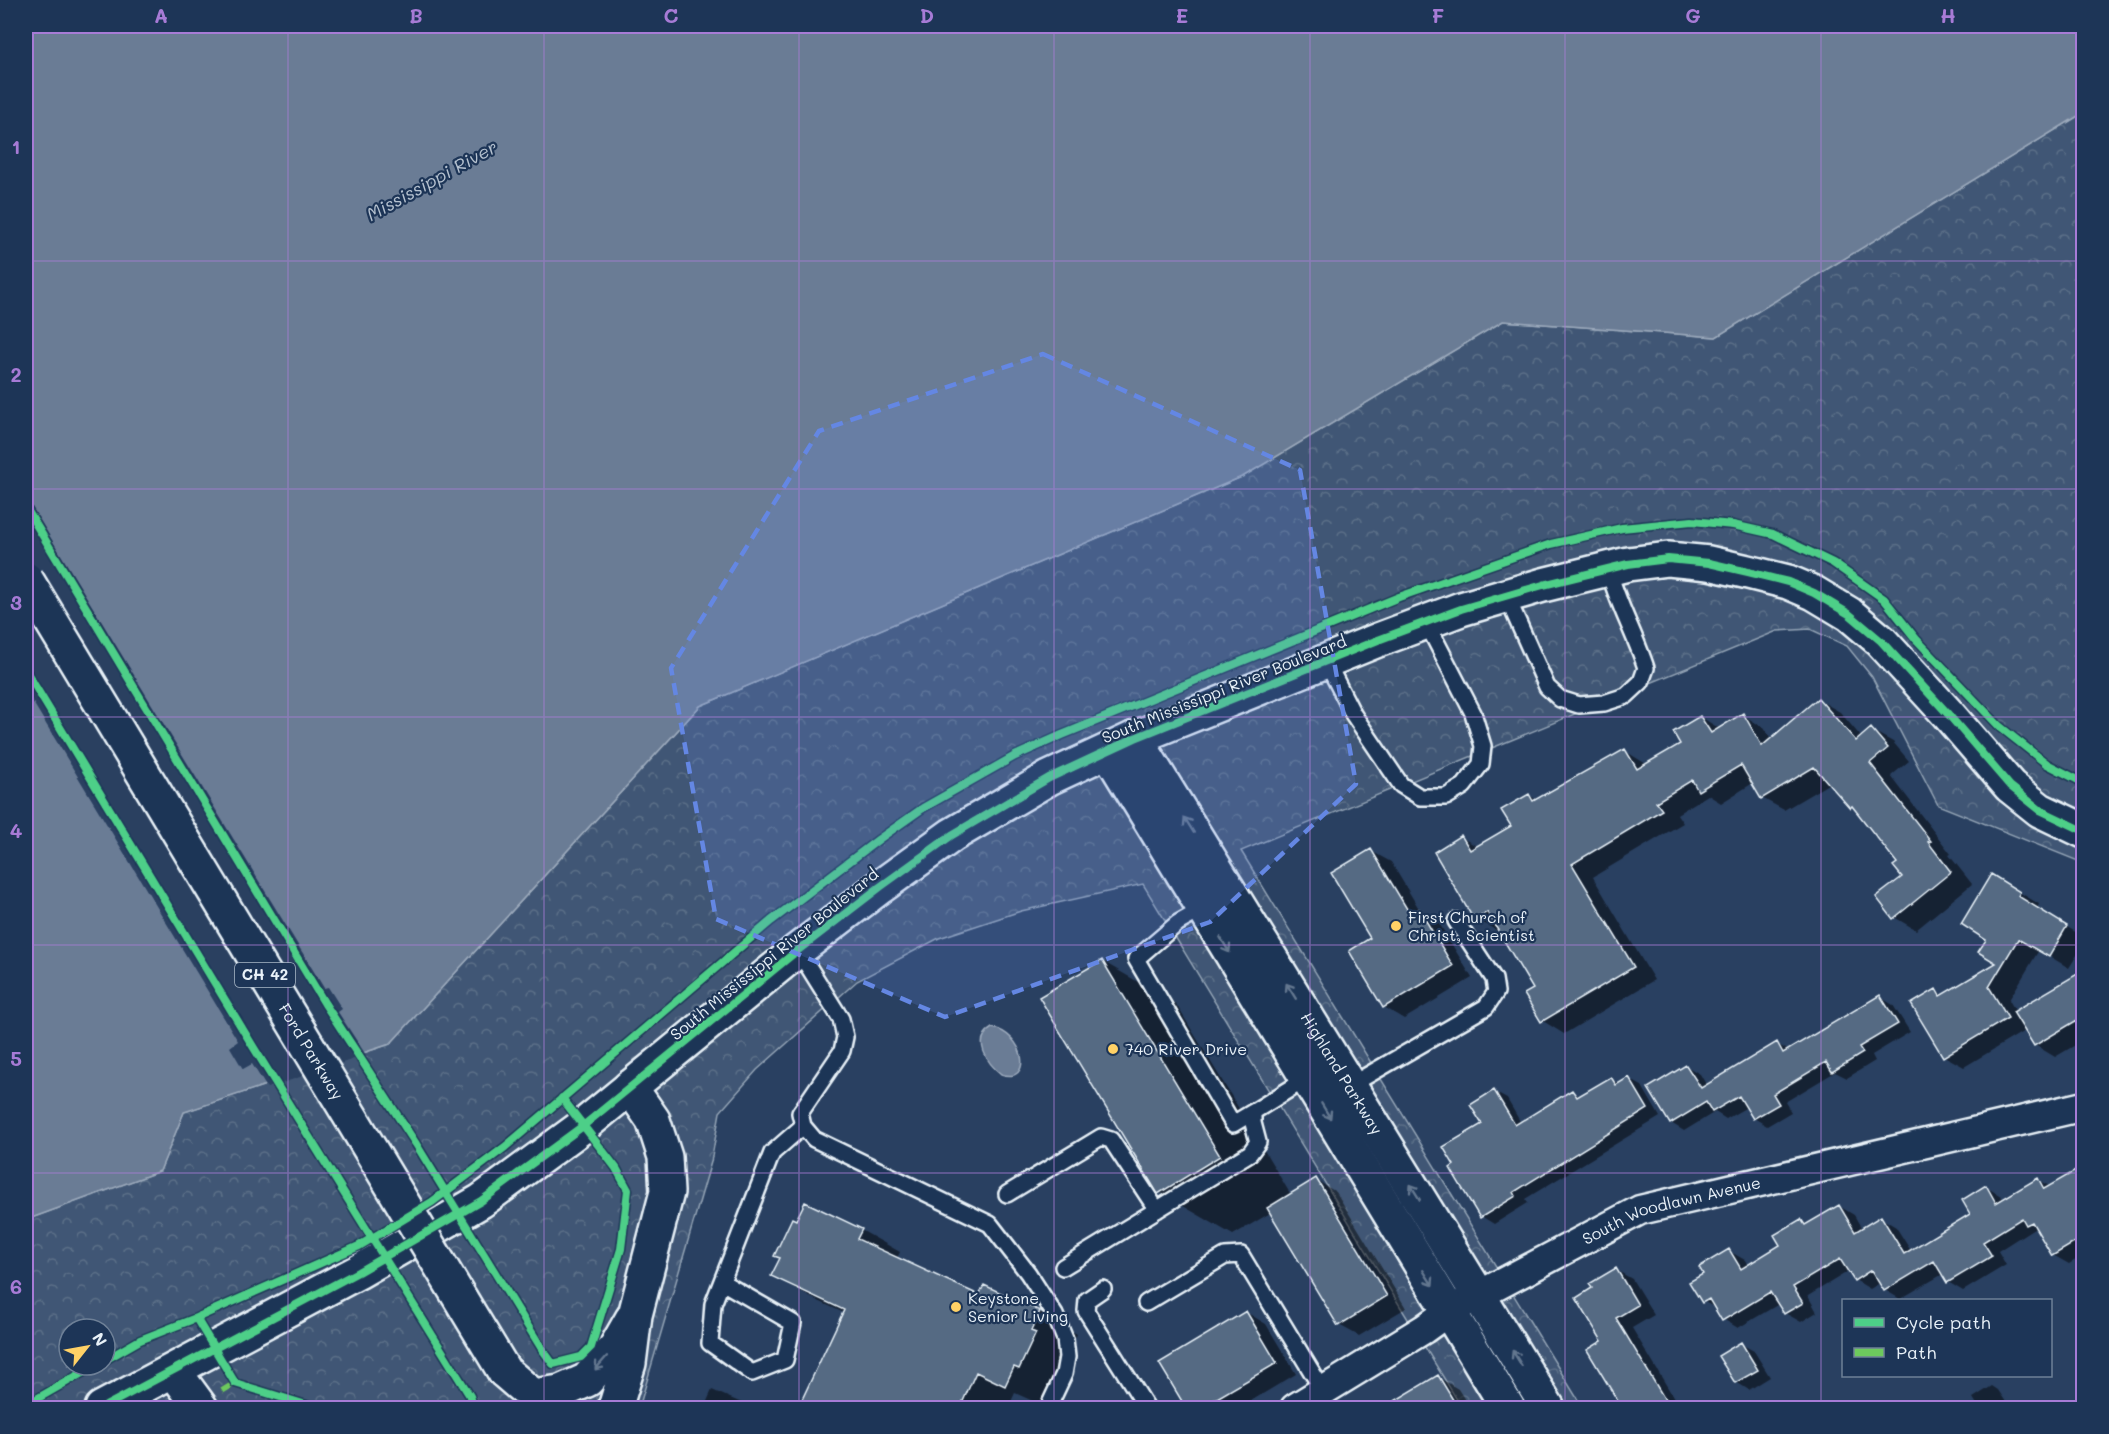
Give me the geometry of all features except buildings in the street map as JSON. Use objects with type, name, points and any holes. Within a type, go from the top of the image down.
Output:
[{"type":"street","name":"South Mississippi River Boulevard","points":[[102,1408],[358,1272],[481,1201],[583,1126],[880,886],[952,835],[1049,778],[1122,744],[1326,661],[1426,622],[1506,595],[1608,568],[1668,559],[1709,563],[1788,582],[1814,593],[1849,614],[1881,641],[2010,786],[2040,810],[2084,831]]},
{"type":"street","name":"Ford Parkway","points":[[26,579],[504,1371],[529,1404]]},
{"type":"street","name":"Highland Parkway","points":[[1122,744],[1227,886],[1548,1408]]},
{"type":"street","name":"Highland Parkway","points":[[1122,744],[1203,909],[1508,1408]]},
{"type":"street","points":[[1203,909],[1227,886]]},
{"type":"street","points":[[1306,1079],[1342,1074]]},
{"type":"street","points":[[615,1408],[629,1363],[635,1315],[667,1192],[665,1156],[653,1120],[630,1087]]},
{"type":"street","name":"South Woodlawn Avenue","points":[[1295,1408],[1324,1392],[1449,1311],[1640,1210],[2084,1106]]},
{"type":"street","points":[[529,1404],[587,1380],[616,1347],[635,1315]]},
{"type":"street","points":[[174,1371],[201,1408]]},
{"type":"lane","points":[[1506,595],[1547,687],[1560,699],[1579,705],[1604,703],[1626,696],[1641,682],[1646,668],[1637,639],[1614,591],[1608,568]]},
{"type":"lane","points":[[1326,661],[1353,714],[1401,785],[1420,797],[1446,797],[1464,786],[1481,764],[1483,746],[1473,713],[1426,622]]},
{"type":"lane","points":[[1203,909],[1178,923],[1136,959],[1233,1124],[1306,1079]]},
{"type":"lane","points":[[1342,1074],[1486,1007],[1496,992],[1494,979],[1456,921]]},
{"type":"lane","points":[[798,950],[841,1019],[845,1037],[842,1051],[801,1113],[803,1126],[814,1139],[990,1224],[1028,1273],[1055,1315],[1065,1339],[1067,1357],[1064,1374],[1048,1408]]},
{"type":"lane","points":[[1063,1267],[1250,1153],[1258,1142],[1253,1123],[1254,1112]]},
{"type":"lane","points":[[722,1282],[793,1323],[785,1360],[752,1373],[710,1343],[713,1304],[772,1153],[803,1126]]},
{"type":"lane","points":[[1007,1194],[1101,1137],[1110,1140],[1157,1210]]},
{"type":"lane","points":[[1146,1303],[1225,1256],[1241,1255],[1324,1392]]},
{"type":"lane","points":[[1103,1289],[1087,1300],[1086,1311],[1147,1408]]},
{"type":"highlighted area","points":[[1043,354],[1300,470],[1356,784],[1210,922],[945,1017],[716,919],[671,668],[819,431]]},
{"type":"green space","points":[[2083,113],[2083,863],[1938,805],[1872,677],[1847,646],[1810,629],[1777,631],[1241,851],[1583,1408],[1462,1408],[1143,884],[1021,911],[939,938],[857,981],[757,1070],[720,1112],[711,1162],[639,1408],[26,1408],[26,1220],[160,1171],[184,1112],[390,1044],[700,706],[1244,476],[1503,321],[1716,337]]},
{"type":"water","name":"Mississippi River","points":[[26,26],[2083,26],[2083,113],[1716,337],[1503,321],[1244,476],[700,706],[390,1044],[184,1112],[160,1171],[26,1220]]},
{"type":"water","points":[[992,1028],[1003,1032],[1018,1048],[1021,1066],[1018,1072],[1011,1075],[1001,1074],[987,1058],[982,1045],[983,1039]]},
{"type":"pier","points":[[26,497],[324,988],[328,987],[342,1009],[338,1012],[366,1055],[267,1088],[252,1064],[243,1069],[230,1047],[238,1041],[26,691]]},
{"type":"marked path","points":[[222,1391],[235,1383]]},
{"type":"cycle path","points":[[26,508],[325,1004],[416,1144],[553,1364],[581,1357],[591,1347],[621,1249],[628,1190],[616,1168],[562,1098]]},
{"type":"cycle path","points":[[117,1353],[140,1340],[196,1318],[359,1246],[432,1202],[505,1147],[771,921],[923,808],[1015,756],[1399,597],[1551,544],[1622,528],[1692,521],[1733,525],[1773,534],[1833,563],[1884,599],[1916,639],[1999,726],[2047,764],[2084,783]]},
{"type":"cycle path","points":[[102,1408],[358,1272],[481,1201],[583,1126],[798,950],[880,887],[952,835],[1049,778],[1135,738],[1378,640],[1461,609],[1543,585],[1628,564],[1668,559],[1709,563],[1748,572],[1788,582],[1814,593],[1849,614],[1881,641],[2010,786],[2040,810],[2084,831]]},
{"type":"cycle path","points":[[26,671],[254,1048],[470,1396],[474,1408]]},
{"type":"cycle path","points":[[196,1318],[235,1383],[316,1408]]},
{"type":"cycle path","points":[[26,1405],[75,1377]]},
{"type":"place","name":"First Church of Christ, Scientist","points":[[1396,926]]},
{"type":"place","name":"740 River Drive","points":[[1113,1049]]},
{"type":"place","name":"Keystone Senior Living","points":[[956,1307]]}]
